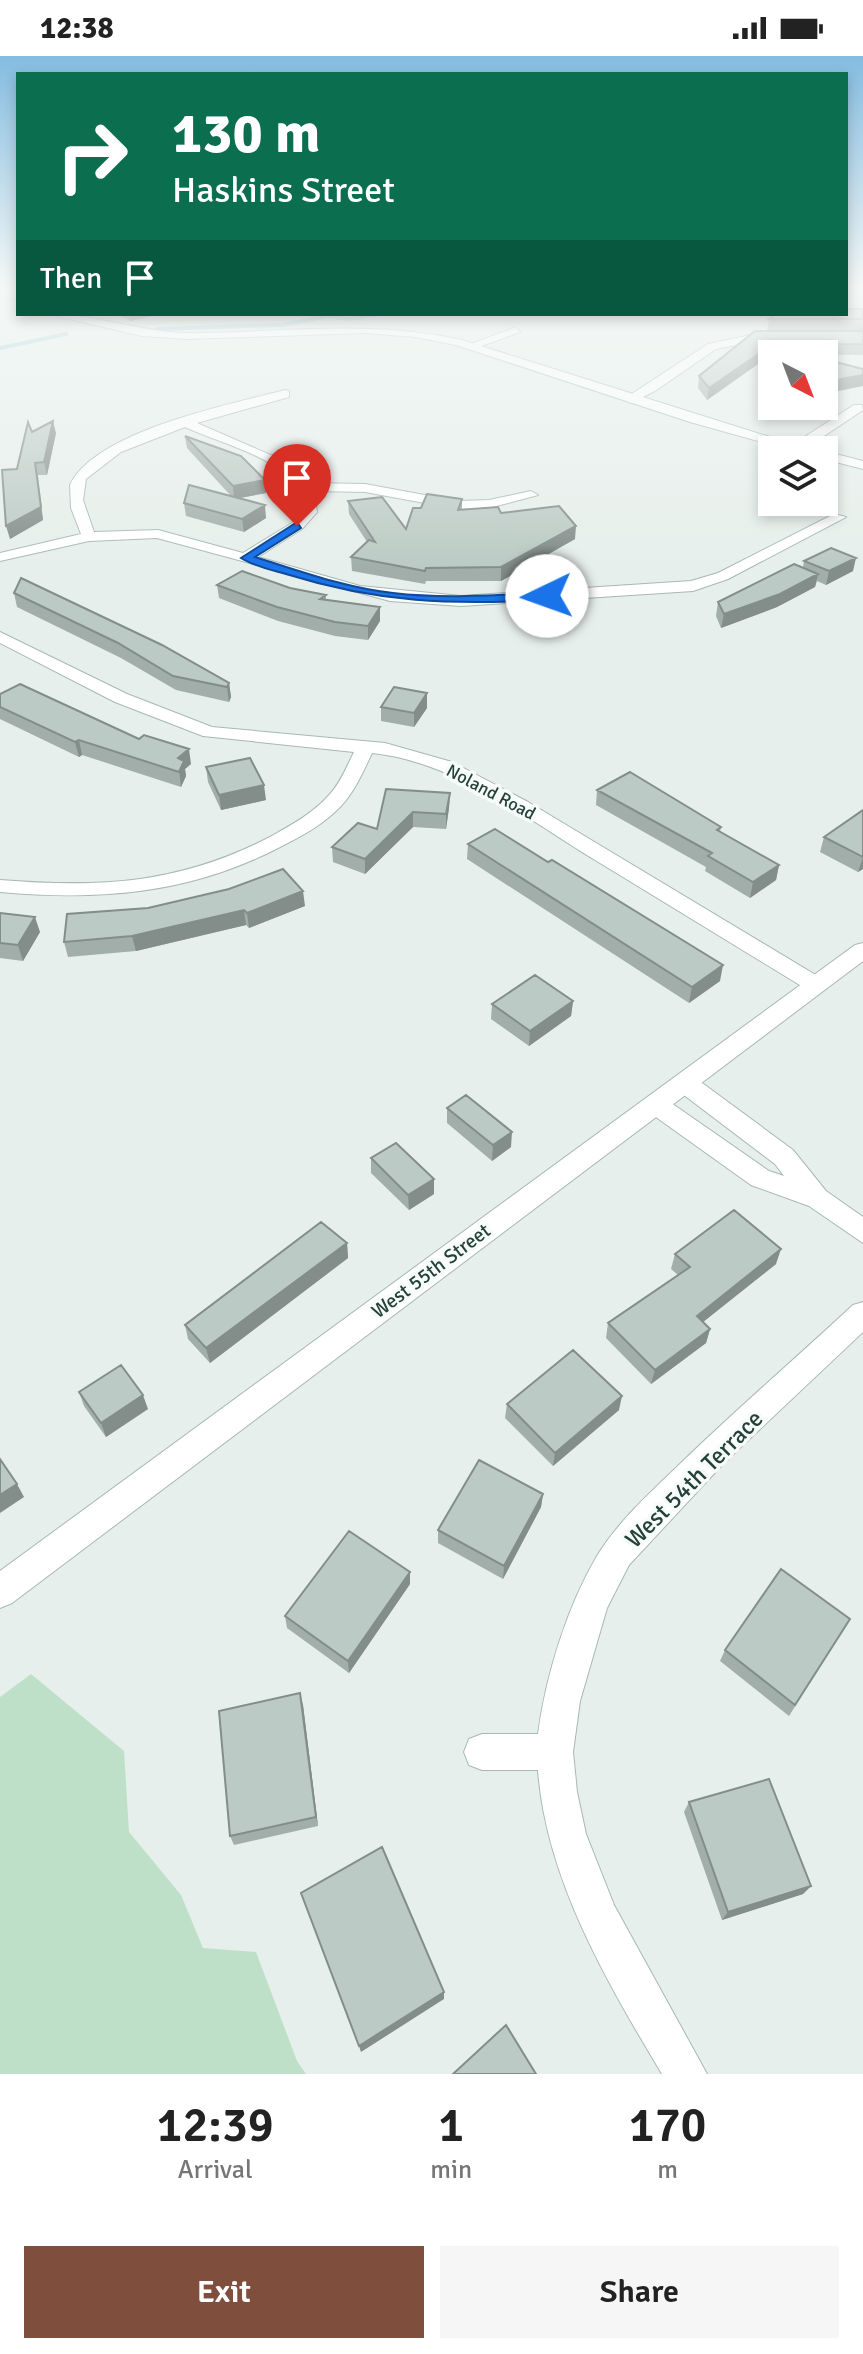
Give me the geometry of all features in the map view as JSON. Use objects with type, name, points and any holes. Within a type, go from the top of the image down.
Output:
[{"type":"street","points":[[574,380],[758,437]]},
{"type":"street","points":[[630,399],[656,389],[667,380]]},
{"type":"street","points":[[89,537],[76,499],[79,479],[116,449],[285,394]]},
{"type":"street","points":[[818,436],[858,408]]},
{"type":"street","points":[[189,424],[276,459],[293,469],[311,497],[312,509],[297,526],[246,558]]},
{"type":"street","points":[[838,459],[863,465]]},
{"type":"street","points":[[304,487],[365,488],[457,505],[489,504],[531,495]]},
{"type":"street","points":[[0,557],[89,537],[158,534],[320,581],[390,596],[461,601],[693,586],[723,576],[839,517]]},
{"type":"street","name":"Noland Road","points":[[0,637],[121,698],[209,732],[366,747],[445,766],[521,806],[816,985]]},
{"type":"street","points":[[0,886],[89,893],[168,885],[235,862],[289,835],[331,805],[366,747]]},
{"type":"street","name":"West 55th Street","points":[[0,1591],[863,950]]},
{"type":"street","points":[[685,1083],[784,1157],[818,1199],[863,1232]]},
{"type":"street","points":[[655,1104],[760,1178],[818,1199]]},
{"type":"street","name":"West 54th Terrace","points":[[686,2074],[624,1972],[590,1894],[562,1811],[555,1752],[561,1700],[596,1591],[625,1544],[679,1488],[863,1314]]},
{"type":"street","points":[[482,1752],[555,1752]]},
{"type":"green space","points":[[31,1674],[124,1751],[129,1832],[181,1895],[203,1948],[256,1952],[297,2061],[306,2074],[0,2074],[0,1697]]},
{"type":"building","points":[[702,380],[720,380],[709,388]]},
{"type":"building","points":[[53,421],[44,462],[35,463],[41,507],[6,526],[2,470],[17,469],[28,422],[32,432]]},
{"type":"building","points":[[185,436],[241,456],[265,480],[233,486]]},
{"type":"building","points":[[189,485],[265,505],[242,519],[184,503]]},
{"type":"building","points":[[427,494],[462,499],[458,510],[498,507],[501,513],[559,506],[576,526],[501,567],[426,568],[425,571],[351,557],[369,540],[375,542],[348,501],[382,497],[406,529],[413,508],[421,508]]},
{"type":"building","points":[[831,548],[856,558],[829,571],[804,561]]},
{"type":"building","points":[[794,564],[818,574],[780,594],[724,614],[718,602]]},
{"type":"building","points":[[242,571],[290,588],[326,595],[320,599],[380,607],[368,626],[335,622],[277,607],[217,585]]},
{"type":"building","points":[[21,578],[162,645],[229,683],[227,687],[173,676],[118,643],[14,593]]},
{"type":"building","points":[[20,684],[139,739],[144,735],[189,749],[178,758],[184,761],[179,772],[79,740],[75,742],[0,707],[0,694]]},
{"type":"building","points":[[394,687],[427,693],[414,713],[381,707]]},
{"type":"building","points":[[250,758],[264,785],[219,795],[206,767]]},
{"type":"building","points":[[630,772],[721,827],[717,830],[779,865],[753,882],[708,856],[712,853],[597,790]]},
{"type":"building","points":[[386,789],[450,793],[446,814],[413,812],[365,859],[332,847],[358,823],[377,829]]},
{"type":"building","points":[[863,810],[863,857],[824,837]]},
{"type":"building","points":[[495,829],[548,862],[552,860],[723,965],[692,987],[468,844]]},
{"type":"building","points":[[283,869],[303,891],[247,913],[244,910],[132,936],[64,942],[67,914],[148,908],[229,889]]},
{"type":"building","points":[[0,913],[35,917],[18,945],[0,943]]},
{"type":"building","points":[[535,975],[573,1001],[530,1031],[492,1004]]},
{"type":"building","points":[[466,1095],[512,1132],[493,1145],[447,1108]]},
{"type":"building","points":[[396,1143],[434,1179],[408,1195],[371,1158]]},
{"type":"building","points":[[734,1210],[781,1249],[697,1316],[710,1329],[655,1370],[608,1323],[690,1267],[675,1254]]},
{"type":"building","points":[[321,1222],[347,1243],[206,1348],[185,1325]]},
{"type":"building","points":[[573,1350],[622,1396],[555,1453],[507,1404]]},
{"type":"building","points":[[121,1365],[143,1395],[101,1423],[79,1392]]},
{"type":"building","points":[[0,1459],[17,1484],[0,1495]]},
{"type":"building","points":[[479,1460],[543,1494],[504,1566],[438,1530]]},
{"type":"building","points":[[349,1531],[410,1572],[348,1661],[285,1616]]},
{"type":"building","points":[[781,1569],[850,1619],[795,1705],[725,1650]]},
{"type":"building","points":[[300,1693],[316,1817],[230,1836],[219,1711]]},
{"type":"building","points":[[769,1779],[811,1886],[728,1912],[689,1802]]},
{"type":"building","points":[[382,1847],[444,1992],[359,2046],[301,1893]]},
{"type":"building","points":[[506,2025],[536,2074],[453,2074]]},
{"type":"route","points":[[297,526],[246,558],[320,581],[390,596],[461,601],[547,596]]}]
